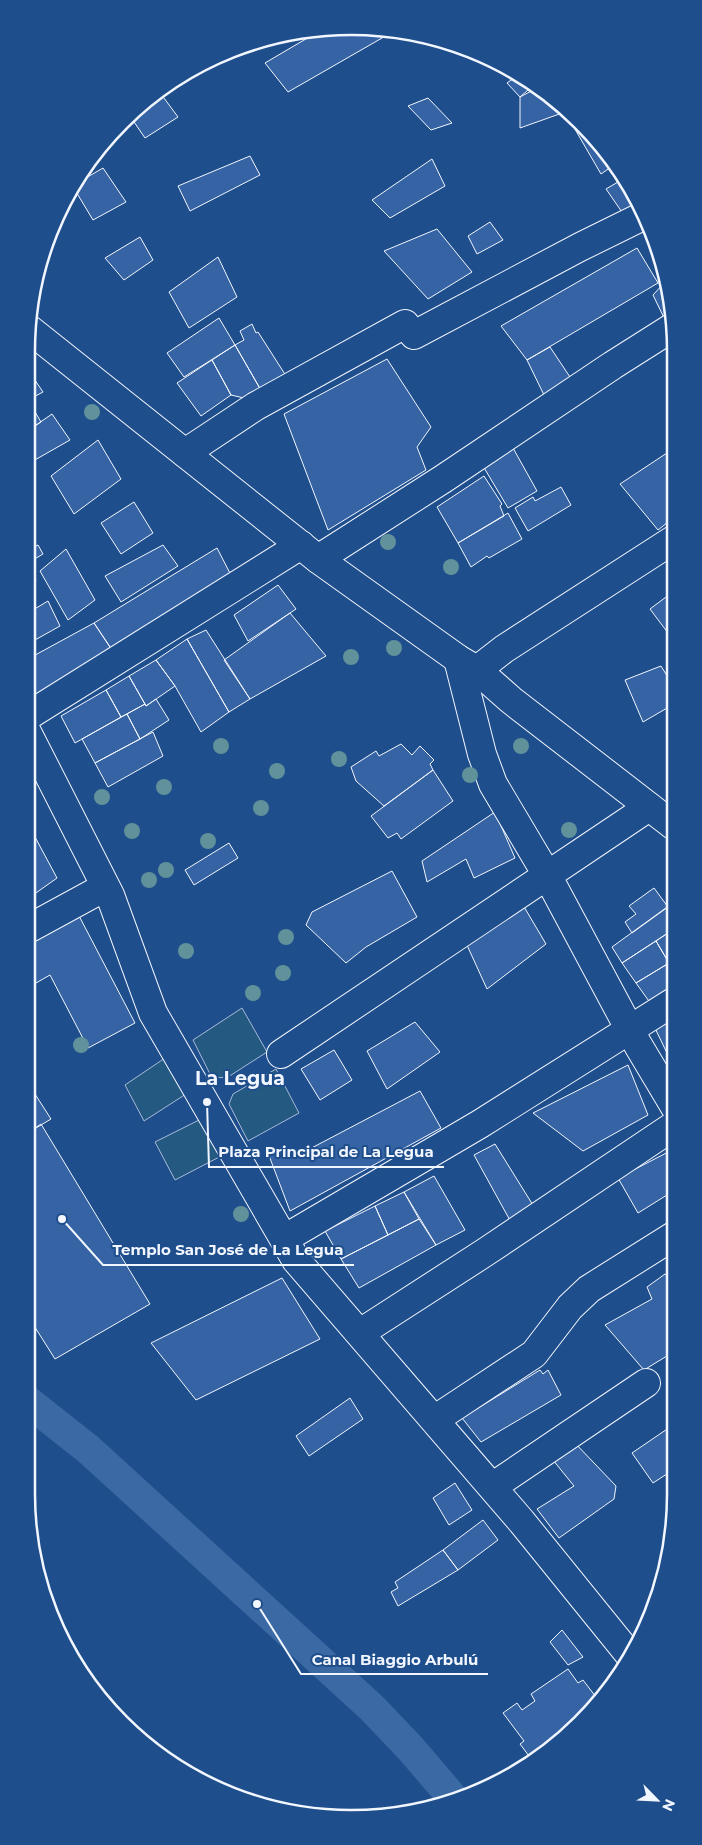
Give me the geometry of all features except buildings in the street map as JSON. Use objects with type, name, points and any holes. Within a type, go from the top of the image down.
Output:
[{"type":"street","points":[[185,453],[256,406],[405,324],[414,335],[638,219]]},
{"type":"street","points":[[35,712],[309,552],[444,480],[605,370],[666,331]]},
{"type":"street","points":[[36,334],[309,552],[468,664],[511,700],[667,821]]},
{"type":"street","points":[[468,664],[504,649],[667,544]]},
{"type":"street","points":[[468,664],[482,754],[493,784],[547,875],[630,1029],[667,1093]]},
{"type":"street","points":[[35,748],[110,895],[153,1013],[296,1260],[492,1487],[626,1650]]},
{"type":"street","points":[[281,1054],[649,807]]},
{"type":"street","points":[[35,925],[105,887]]},
{"type":"street","points":[[284,1239],[480,1124],[667,1006]]},
{"type":"street","points":[[360,1333],[484,1253],[667,1130]]},
{"type":"street","points":[[434,1420],[534,1354],[570,1307],[589,1289],[667,1240]]},
{"type":"street","points":[[492,1487],[646,1383]]},
{"type":"shaded area","points":[[242,1008],[267,1052],[228,1077],[212,1078],[193,1040]]},
{"type":"shaded area","points":[[168,1056],[186,1094],[144,1121],[125,1085]]},
{"type":"shaded area","points":[[276,1069],[299,1113],[248,1141],[229,1104],[233,1094]]},
{"type":"shaded area","points":[[199,1120],[227,1153],[175,1180],[155,1142]]},
{"type":"waterway","points":[[35,1407],[88,1449],[372,1708],[411,1749],[449,1794]]},
{"type":"place","name":"Plaza Principal de La Legua","points":[[207,1102]]},
{"type":"place","name":"Templo San José de La Legua","points":[[62,1219]]},
{"type":"place","name":"Canal Biaggio Arbulú","points":[[257,1604]]},
{"type":"district","name":"La Legua","points":[[240,1078]]}]
